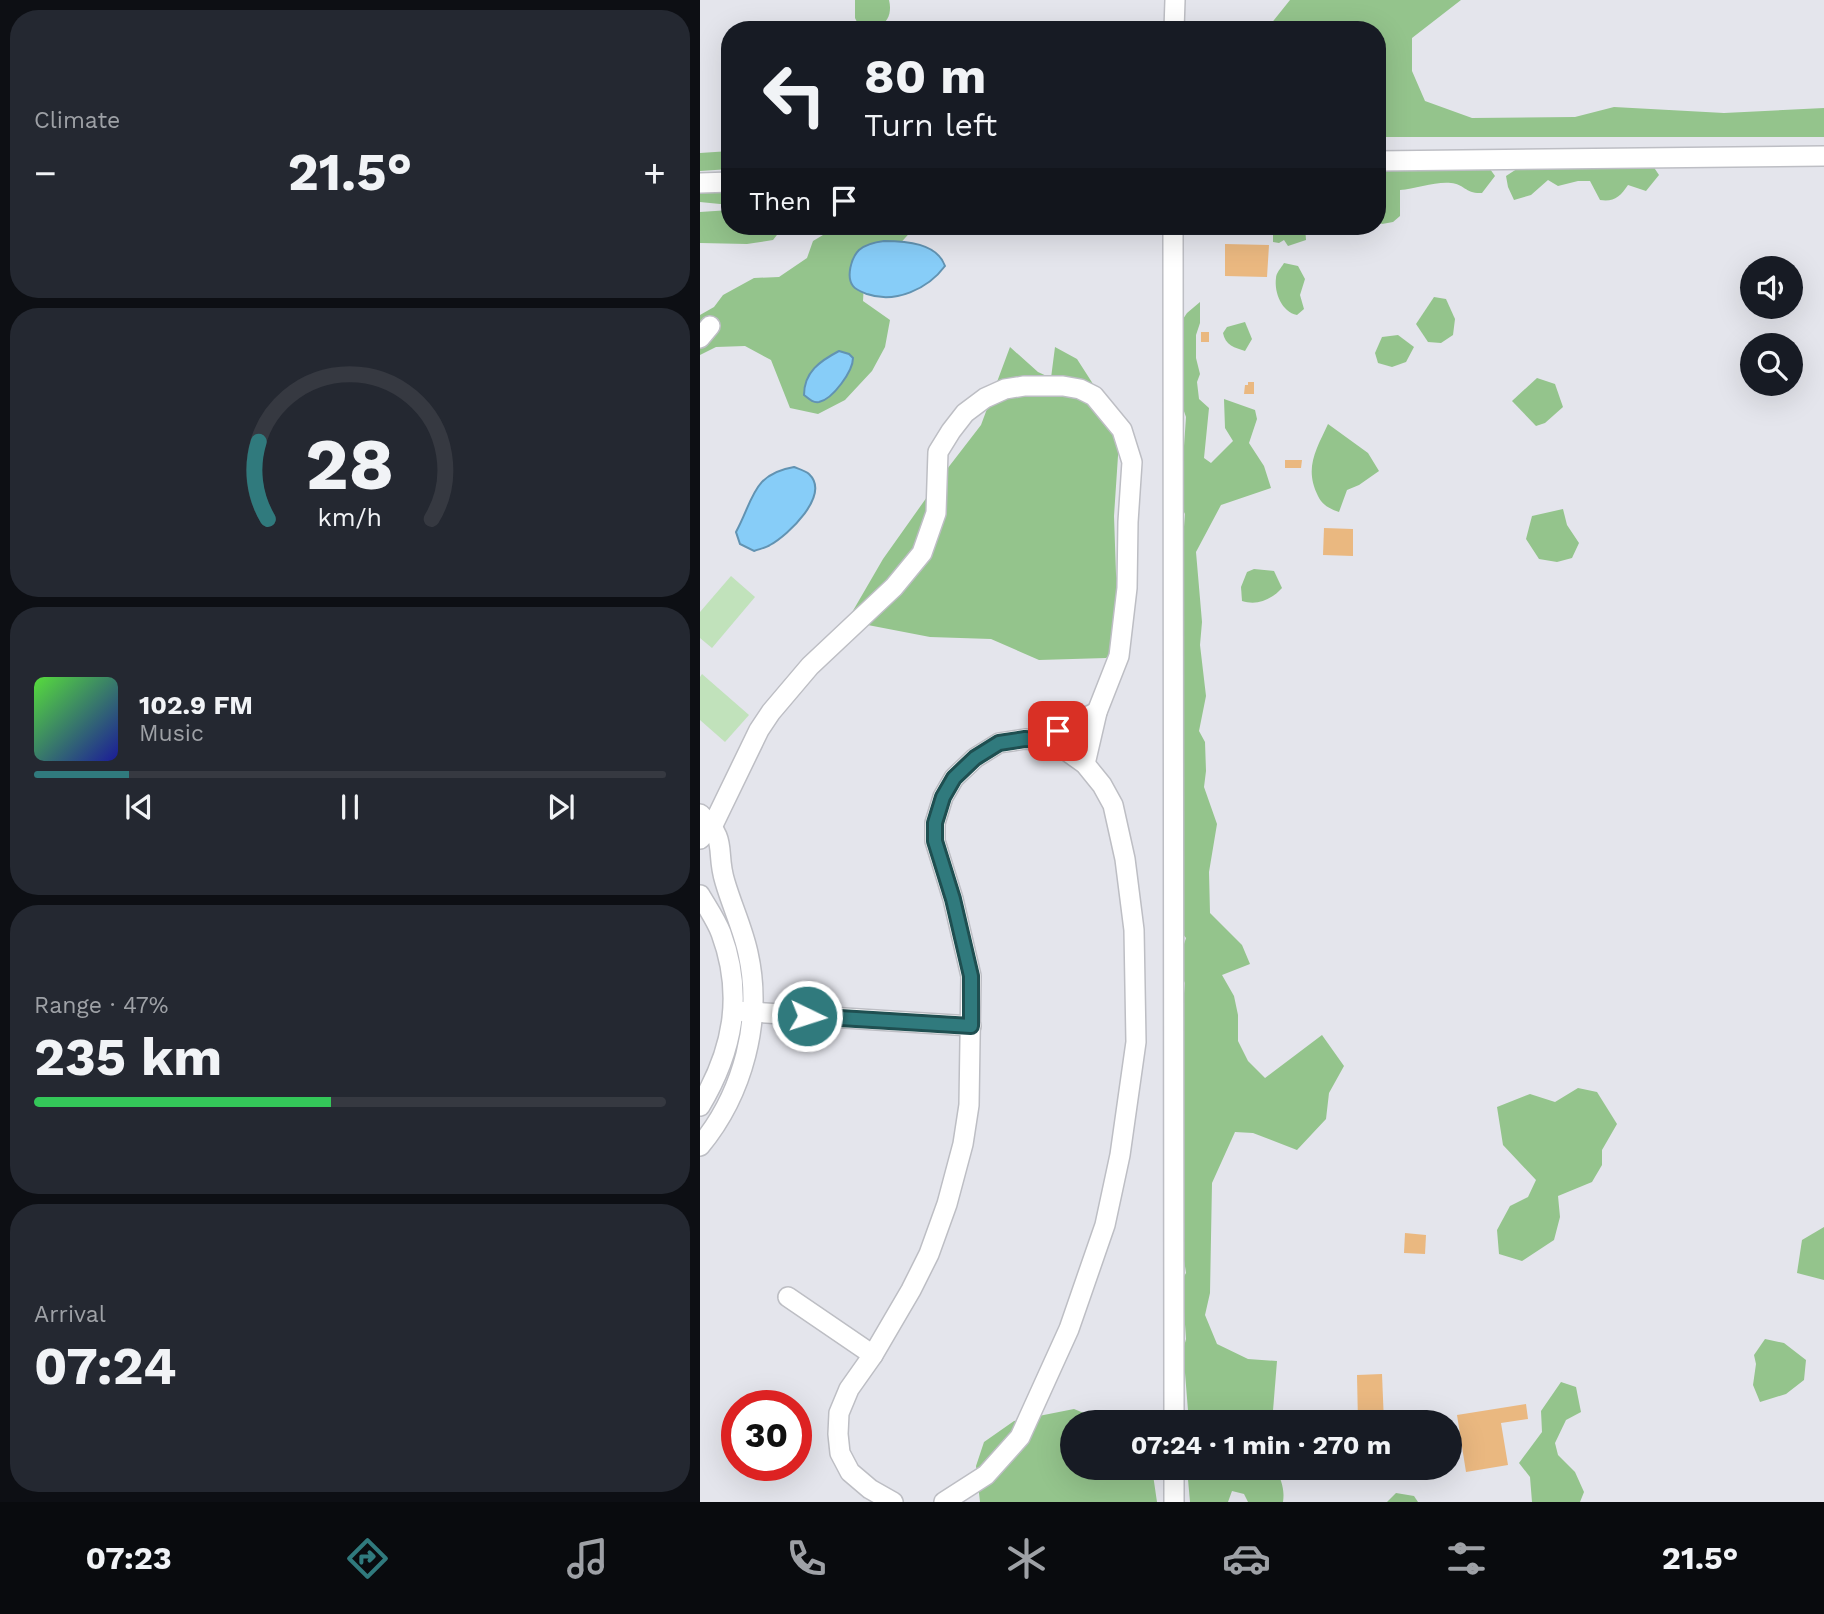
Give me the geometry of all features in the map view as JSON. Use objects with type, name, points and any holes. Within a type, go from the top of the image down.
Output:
[{"type":"street","points":[[1174,21],[1175,0]]},
{"type":"street","points":[[1386,162],[1824,156]]},
{"type":"street","points":[[700,183],[721,182]]},
{"type":"street","points":[[1173,235],[1174,1410]]},
{"type":"street","points":[[700,1106],[723,1062],[743,1012],[752,977],[748,953],[724,880],[720,839],[703,821],[771,712],[810,666],[894,587],[922,552],[936,513],[938,452],[965,413],[985,398],[1005,389],[1024,386],[1080,388],[1094,397],[1122,430],[1132,462],[1127,588],[1119,656],[1097,712],[1086,764]]},
{"type":"street","points":[[1038,740],[1097,712]]},
{"type":"street","points":[[893,1502],[870,1489],[850,1472],[840,1453],[839,1413],[849,1389],[873,1355],[929,1254],[947,1204],[963,1144],[969,1105],[971,976],[953,899],[935,841],[935,823],[943,797],[954,778],[975,758],[999,743],[1025,739],[1046,741],[1086,764],[1113,805],[1125,859],[1134,930],[1136,1042],[1120,1155],[1105,1225],[1069,1329],[1020,1437],[986,1475],[944,1502]]},
{"type":"street","points":[[700,895],[720,931],[728,956],[743,1012],[748,1046],[740,1076],[719,1120],[700,1146]]},
{"type":"street","points":[[743,1012],[971,1026]]},
{"type":"street","points":[[788,1297],[873,1355]]},
{"type":"street","points":[[1174,1480],[1174,1502]]},
{"type":"green space","points":[[855,0],[889,0],[889,14],[886,21],[856,21]]},
{"type":"green space","points":[[1290,0],[1461,0],[1412,38],[1412,71],[1425,101],[1472,118],[1575,117],[1614,107],[1724,113],[1824,108],[1824,137],[1386,137],[1386,21],[1273,21]]},
{"type":"green space","points":[[721,152],[721,170],[700,171],[700,153]]},
{"type":"green space","points":[[1526,163],[1653,166],[1659,175],[1646,191],[1628,185],[1619,196],[1609,200],[1600,200],[1590,181],[1558,186],[1548,180],[1531,195],[1514,200],[1506,176]]},
{"type":"green space","points":[[1386,168],[1490,169],[1495,176],[1482,193],[1445,183],[1400,190],[1400,216],[1386,223]]},
{"type":"green space","points":[[721,188],[721,204],[700,202],[700,189]]},
{"type":"green space","points":[[721,211],[721,235],[777,235],[773,240],[747,244],[700,243],[700,212]]},
{"type":"green space","points":[[823,235],[908,235],[864,283],[863,301],[890,320],[885,347],[872,371],[845,400],[818,414],[790,408],[771,360],[745,346],[716,347],[700,355],[700,315],[714,307],[723,295],[754,278],[779,277],[807,258],[813,241]]},
{"type":"green space","points":[[1273,235],[1306,235],[1306,240],[1288,246],[1284,240],[1273,242]]},
{"type":"green space","points":[[1284,263],[1298,266],[1305,279],[1300,295],[1304,309],[1297,315],[1283,306],[1276,290],[1276,276]]},
{"type":"green space","points":[[1434,297],[1446,299],[1455,319],[1453,335],[1441,343],[1428,342],[1416,324]]},
{"type":"green space","points":[[1200,302],[1200,323],[1196,335],[1196,358],[1200,374],[1197,382],[1199,399],[1209,408],[1204,458],[1211,463],[1233,441],[1225,428],[1224,399],[1255,410],[1257,419],[1249,443],[1264,466],[1271,488],[1221,505],[1196,552],[1202,622],[1200,645],[1206,696],[1199,731],[1205,742],[1204,787],[1217,824],[1209,872],[1210,913],[1242,945],[1250,964],[1222,975],[1234,996],[1238,1015],[1238,1041],[1248,1061],[1265,1078],[1322,1035],[1344,1066],[1329,1093],[1326,1119],[1297,1150],[1253,1133],[1235,1132],[1212,1183],[1210,1293],[1205,1315],[1217,1344],[1248,1359],[1277,1361],[1273,1410],[1188,1410],[1185,1373],[1180,1362],[1186,1339],[1182,1280],[1186,1273],[1182,1246],[1181,1025],[1185,983],[1181,975],[1182,950],[1186,938],[1179,929],[1180,607],[1184,587],[1181,564],[1185,514],[1180,504],[1186,417],[1177,391],[1177,328],[1187,313]]},
{"type":"green space","points":[[1245,322],[1252,339],[1245,351],[1228,343],[1223,333],[1227,327]]},
{"type":"green space","points":[[1398,335],[1414,347],[1406,362],[1392,367],[1378,363],[1375,353],[1382,337]]},
{"type":"green space","points":[[1010,347],[1038,372],[1051,378],[1055,347],[1077,359],[1120,426],[1114,516],[1116,574],[1124,609],[1122,646],[1106,658],[1039,660],[991,639],[930,637],[847,621],[883,559],[981,425]]},
{"type":"green space","points":[[1537,378],[1555,384],[1563,407],[1545,423],[1536,426],[1512,401]]},
{"type":"green space","points":[[1328,424],[1368,453],[1379,471],[1347,490],[1339,512],[1322,502],[1312,477],[1313,459]]},
{"type":"green space","points":[[1563,509],[1567,525],[1579,543],[1572,558],[1557,562],[1539,559],[1526,539],[1532,516]]},
{"type":"green space","points":[[1254,569],[1274,571],[1282,588],[1264,600],[1254,603],[1242,601],[1241,587],[1247,572]]},
{"type":"green space","points":[[731,576],[755,597],[712,648],[700,638],[700,612]]},
{"type":"green space","points":[[702,674],[749,715],[725,742],[700,720]]},
{"type":"green space","points":[[1578,1088],[1597,1092],[1617,1124],[1602,1150],[1602,1165],[1592,1182],[1558,1196],[1560,1217],[1554,1240],[1522,1261],[1499,1254],[1497,1230],[1510,1206],[1528,1197],[1536,1180],[1503,1145],[1497,1107],[1530,1094],[1555,1102]]},
{"type":"green space","points":[[1824,1227],[1824,1280],[1797,1273],[1802,1240]]},
{"type":"green space","points":[[1765,1339],[1784,1343],[1806,1360],[1804,1380],[1786,1394],[1760,1402],[1753,1385],[1756,1364],[1754,1355]]},
{"type":"green space","points":[[1561,1382],[1576,1387],[1581,1412],[1566,1420],[1555,1443],[1558,1455],[1575,1472],[1584,1492],[1580,1502],[1532,1502],[1530,1477],[1519,1463],[1542,1432],[1541,1411]]},
{"type":"green space","points":[[1060,1412],[1060,1480],[1154,1480],[1157,1502],[980,1502],[976,1466],[984,1442],[1014,1421]]},
{"type":"green space","points":[[1188,1480],[1280,1480],[1282,1484],[1283,1502],[1248,1502],[1244,1494],[1232,1491],[1228,1502],[1190,1502]]},
{"type":"green space","points":[[1396,1493],[1414,1496],[1418,1502],[1387,1502]]},
{"type":"water","points":[[884,241],[911,243],[928,248],[941,258],[945,266],[920,288],[900,296],[878,297],[859,291],[850,278],[854,258],[865,246]]},
{"type":"water","points":[[839,351],[853,358],[846,377],[824,400],[811,400],[804,395],[810,374],[820,363]]},
{"type":"water","points":[[794,467],[808,473],[814,483],[815,493],[805,514],[787,533],[767,547],[754,551],[740,544],[736,532],[756,490],[770,475]]},
{"type":"building","points":[[1225,244],[1269,245],[1267,277],[1225,276]]},
{"type":"building","points":[[1201,332],[1209,332],[1209,342],[1201,342]]},
{"type":"building","points":[[1248,382],[1254,382],[1254,394],[1244,394]]},
{"type":"building","points":[[1285,460],[1302,460],[1301,468],[1285,468]]},
{"type":"building","points":[[1324,528],[1353,529],[1353,556],[1323,555]]},
{"type":"building","points":[[1405,1233],[1426,1235],[1425,1254],[1404,1253]]},
{"type":"building","points":[[1382,1374],[1383,1410],[1358,1410],[1357,1375]]},
{"type":"building","points":[[1526,1404],[1528,1419],[1501,1423],[1508,1465],[1466,1472],[1462,1447],[1462,1414]]},
{"type":"route","points":[[807,1016],[971,1026],[971,976],[953,899],[935,841],[935,823],[943,797],[954,778],[975,758],[999,743],[1038,740],[1058,731]]}]
